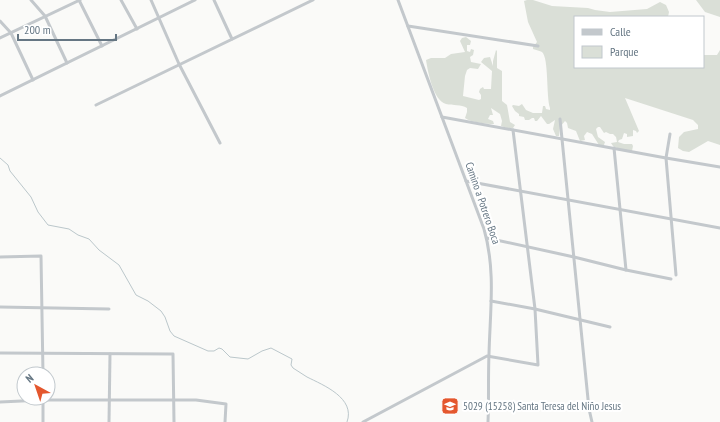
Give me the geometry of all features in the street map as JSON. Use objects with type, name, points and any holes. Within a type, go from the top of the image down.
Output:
[{"type":"street","points":[[31,0],[45,16],[67,63]]},
{"type":"street","points":[[0,38],[79,0],[102,46]]},
{"type":"street","points":[[121,0],[137,29]]},
{"type":"street","points":[[151,0],[180,64],[220,143]]},
{"type":"street","points":[[0,94],[33,80],[195,0]]},
{"type":"street","points":[[214,0],[232,39]]},
{"type":"street","points":[[96,105],[313,0]]},
{"type":"street","name":"Camino a Potrero Boca","points":[[398,0],[487,238],[491,259],[488,422]]},
{"type":"street","points":[[0,21],[11,33],[33,80]]},
{"type":"street","points":[[408,26],[538,46]]},
{"type":"street","points":[[442,118],[720,167]]},
{"type":"street","points":[[560,119],[589,409],[592,422]]},
{"type":"street","points":[[363,422],[489,356],[538,365],[528,247],[513,130]]},
{"type":"street","points":[[670,134],[666,158],[676,275]]},
{"type":"street","points":[[614,148],[626,270]]},
{"type":"street","points":[[466,181],[720,228]]},
{"type":"street","points":[[487,238],[671,279]]},
{"type":"street","points":[[0,257],[41,256],[43,366]]},
{"type":"street","points":[[491,301],[534,309],[610,327]]},
{"type":"street","points":[[0,307],[109,308]]},
{"type":"street","points":[[0,353],[173,354],[174,422]]},
{"type":"street","points":[[109,422],[110,354]]},
{"type":"street","points":[[56,399],[109,401],[196,400],[226,404],[225,422]]},
{"type":"street","points":[[0,402],[16,401]]},
{"type":"street","points":[[43,406],[43,422]]},
{"type":"green space","points":[[533,0],[552,6],[588,8],[610,12],[647,9],[660,2],[666,5],[669,12],[668,16],[574,16],[574,68],[704,68],[704,55],[717,55],[720,50],[720,145],[708,141],[689,152],[683,151],[678,148],[679,137],[684,132],[698,129],[698,125],[693,120],[625,98],[639,131],[637,133],[633,130],[633,136],[627,137],[627,134],[624,133],[622,139],[618,142],[632,144],[632,151],[619,149],[613,146],[611,143],[617,142],[616,137],[613,134],[606,132],[604,133],[600,127],[596,129],[598,137],[605,142],[604,145],[599,145],[592,134],[587,132],[584,136],[585,140],[580,141],[576,131],[568,128],[565,121],[560,127],[559,136],[556,136],[553,129],[555,120],[547,124],[541,116],[537,121],[535,121],[534,118],[525,120],[524,117],[519,116],[512,106],[513,105],[519,106],[522,104],[526,110],[533,113],[542,113],[543,106],[550,110],[546,62],[542,52],[533,49],[537,42],[528,22],[524,1]]},
{"type":"green space","points":[[696,0],[720,0],[720,17],[705,12]]},
{"type":"green space","points":[[466,37],[471,41],[470,45],[467,45],[467,51],[470,52],[471,49],[474,50],[473,55],[470,57],[471,62],[481,64],[478,69],[470,68],[467,70],[463,96],[479,100],[481,99],[479,92],[480,89],[483,87],[484,89],[491,89],[492,71],[481,62],[484,58],[490,57],[493,66],[496,50],[497,68],[502,71],[502,101],[507,105],[510,122],[515,125],[513,128],[510,129],[501,126],[502,121],[500,114],[491,108],[493,115],[490,115],[488,119],[493,121],[494,124],[471,121],[465,118],[467,108],[446,104],[441,101],[434,91],[426,60],[431,58],[445,58],[451,54],[465,52],[460,41],[462,38]]},
{"type":"waterway","points":[[0,158],[8,165],[10,171],[31,197],[38,212],[48,225],[69,229],[78,235],[89,239],[99,250],[119,265],[136,295],[148,301],[161,311],[170,331],[174,336],[208,351],[214,351],[219,348],[222,349],[230,357],[248,359],[271,348],[292,359],[291,365],[293,368],[329,388],[343,399],[349,414],[347,422]]},
{"type":"place","name":"5029 (15258) Santa Teresa del Niño Jesus","points":[[450,406]]}]
